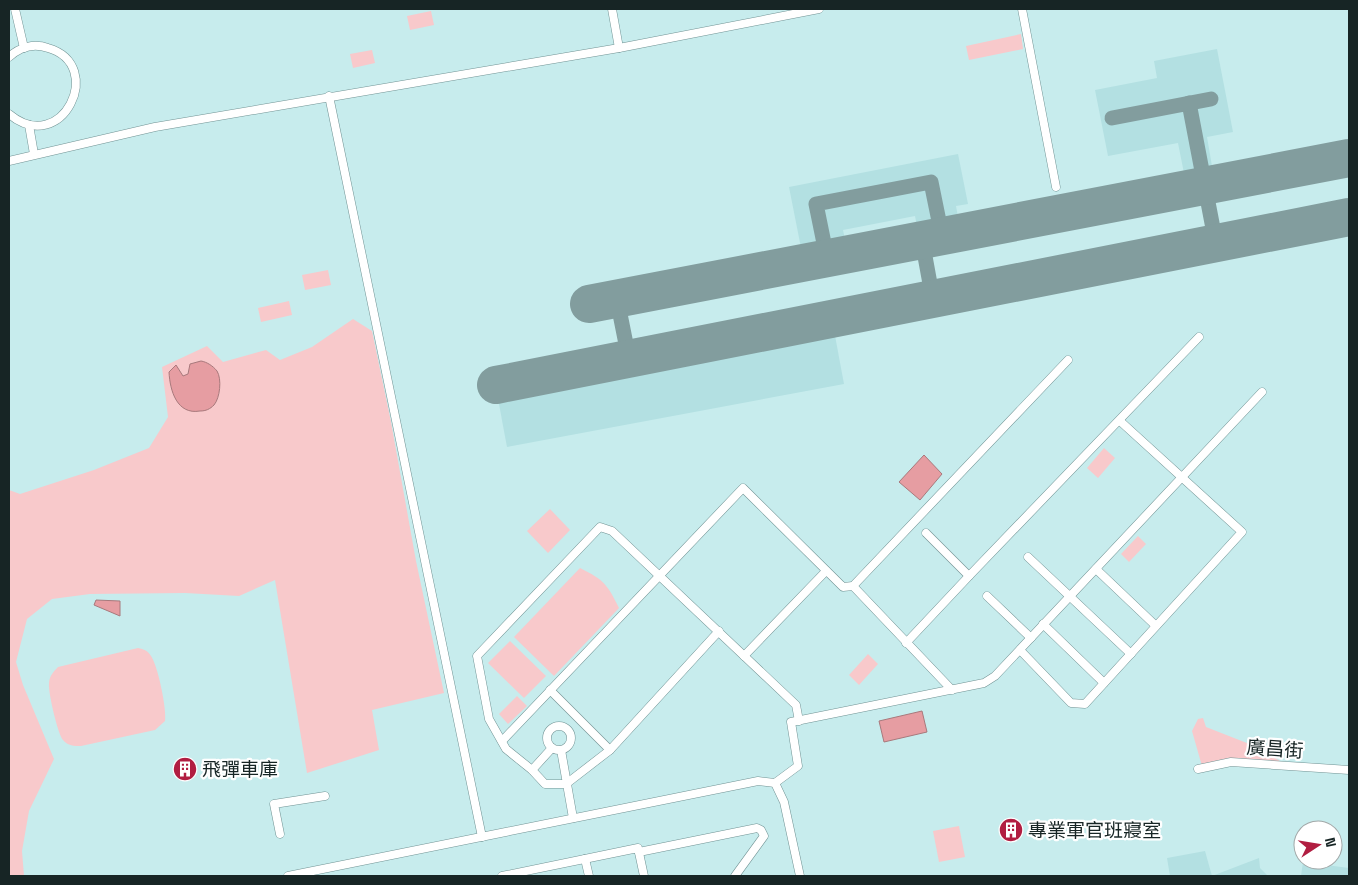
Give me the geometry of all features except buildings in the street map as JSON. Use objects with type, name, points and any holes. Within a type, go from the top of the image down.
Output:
[{"type":"street","points":[[15,9],[24,48]]},
{"type":"street","points":[[612,9],[620,48]]},
{"type":"street","points":[[9,161],[155,127],[620,48],[819,9]]},
{"type":"street","points":[[1022,9],[1056,187]]},
{"type":"street","points":[[9,57],[24,48],[43,46],[60,54],[72,68],[76,87],[71,105],[58,119],[44,125],[29,125],[9,114]]},
{"type":"street","points":[[329,96],[482,837]]},
{"type":"street","points":[[29,125],[34,154]]},
{"type":"street","points":[[906,643],[1199,337]]},
{"type":"street","points":[[502,741],[743,488],[843,588],[853,586],[1068,360]]},
{"type":"street","points":[[288,876],[758,781],[775,783],[798,766],[791,722],[984,683],[995,676],[1020,650],[1262,392]]},
{"type":"street","points":[[1020,650],[1072,704],[1085,704],[1242,532],[1120,421]]},
{"type":"street","points":[[719,632],[610,750],[566,784],[545,784],[532,770],[506,749],[490,719],[477,656],[600,527],[612,531],[659,576],[719,632],[796,705],[799,721]]},
{"type":"street","points":[[926,534],[969,576]]},
{"type":"street","points":[[1028,557],[1131,654]]},
{"type":"street","points":[[1096,569],[1156,626]]},
{"type":"street","points":[[744,656],[826,571]]},
{"type":"street","points":[[853,586],[952,690]]},
{"type":"street","points":[[988,596],[1031,638]]},
{"type":"street","points":[[1043,624],[1104,683]]},
{"type":"street","points":[[550,690],[610,750]]},
{"type":"street","points":[[567,728],[577,717]]},
{"type":"street","points":[[560,726],[567,728],[571,735],[570,743],[565,749],[552,748],[547,742],[549,730],[560,726]]},
{"type":"street","points":[[532,770],[552,748]]},
{"type":"street","points":[[561,750],[573,818]]},
{"type":"street","name":"廣昌街","points":[[1198,769],[1231,762],[1349,770]]},
{"type":"street","points":[[775,783],[784,802],[800,876]]},
{"type":"street","points":[[280,834],[274,804],[325,796]]},
{"type":"street","points":[[502,876],[757,828],[761,830],[764,836],[735,876]]},
{"type":"street","points":[[638,850],[644,876]]},
{"type":"street","points":[[585,859],[589,876]]},
{"type":"shaded area","points":[[431,11],[434,25],[410,30],[407,16]]},
{"type":"shaded area","points":[[1021,34],[1023,49],[969,60],[966,46]]},
{"type":"shaded area","points":[[1217,49],[1233,132],[1207,137],[1213,172],[1185,178],[1178,143],[1108,156],[1095,90],[1157,78],[1154,61]]},
{"type":"shaded area","points":[[372,50],[375,63],[353,68],[350,54]]},
{"type":"shaded area","points":[[958,154],[968,204],[956,206],[961,233],[920,241],[915,216],[843,230],[848,254],[804,263],[789,187]]},
{"type":"shaded area","points":[[328,270],[331,285],[305,290],[302,275]]},
{"type":"shaded area","points":[[289,301],[292,315],[261,322],[258,308]]},
{"type":"shaded area","points":[[353,319],[372,331],[391,422],[416,561],[444,693],[372,710],[379,750],[307,773],[275,580],[239,596],[185,593],[90,594],[52,599],[27,619],[16,662],[23,685],[54,759],[29,811],[22,851],[24,876],[9,876],[9,490],[20,494],[94,470],[149,448],[168,417],[162,367],[207,346],[223,362],[266,350],[280,360],[312,347]]},
{"type":"shaded area","points":[[833,325],[844,384],[507,447],[496,388]]},
{"type":"shaded area","points":[[201,361],[210,364],[219,374],[219,393],[216,402],[208,410],[192,411],[180,405],[176,400],[171,387],[169,372],[176,365],[183,376],[188,374],[190,364]]},
{"type":"shaded area","points":[[1104,448],[1115,458],[1098,478],[1087,468]]},
{"type":"shaded area","points":[[924,455],[942,474],[920,500],[899,482]]},
{"type":"shaded area","points":[[550,509],[570,530],[548,553],[527,531]]},
{"type":"shaded area","points":[[1138,536],[1146,544],[1129,562],[1121,554]]},
{"type":"shaded area","points":[[580,568],[595,576],[604,584],[619,608],[554,676],[514,637]]},
{"type":"shaded area","points":[[96,600],[120,601],[120,616],[94,605]]},
{"type":"shaded area","points":[[510,641],[546,676],[524,698],[488,663]]},
{"type":"shaded area","points":[[138,648],[150,654],[154,661],[163,698],[165,721],[155,730],[81,746],[65,742],[59,730],[50,695],[49,681],[53,673],[58,667]]},
{"type":"shaded area","points":[[868,654],[878,664],[859,685],[849,675]]},
{"type":"shaded area","points":[[517,696],[527,706],[508,724],[499,714]]},
{"type":"shaded area","points":[[922,711],[927,732],[884,742],[879,721]]},
{"type":"shaded area","points":[[1203,718],[1206,727],[1257,747],[1285,764],[1202,766],[1192,731],[1198,719]]},
{"type":"shaded area","points":[[959,826],[965,857],[939,862],[933,831]]},
{"type":"shaded area","points":[[1205,851],[1212,876],[1170,876],[1167,858]]},
{"type":"shaded area","points":[[1259,858],[1260,868],[1268,876],[1212,876]]},
{"type":"shaded area","points":[[1343,867],[1349,868],[1349,876],[1301,876],[1302,870],[1343,870]]},
{"type":"taxiway","points":[[1112,118],[1211,99]]},
{"type":"taxiway","points":[[1189,103],[1216,244]]},
{"type":"taxiway","points":[[827,258],[816,204],[931,182],[942,236]]},
{"type":"taxiway","points":[[922,240],[933,300]]},
{"type":"taxiway","points":[[617,299],[629,359]]},
{"type":"runway","points":[[589,304],[1349,158]]},
{"type":"runway","points":[[496,385],[1349,217]]},
{"type":"place","name":"飛彈車庫","points":[[185,769]]},
{"type":"place","name":"專業軍官班寢室","points":[[1011,830]]}]
